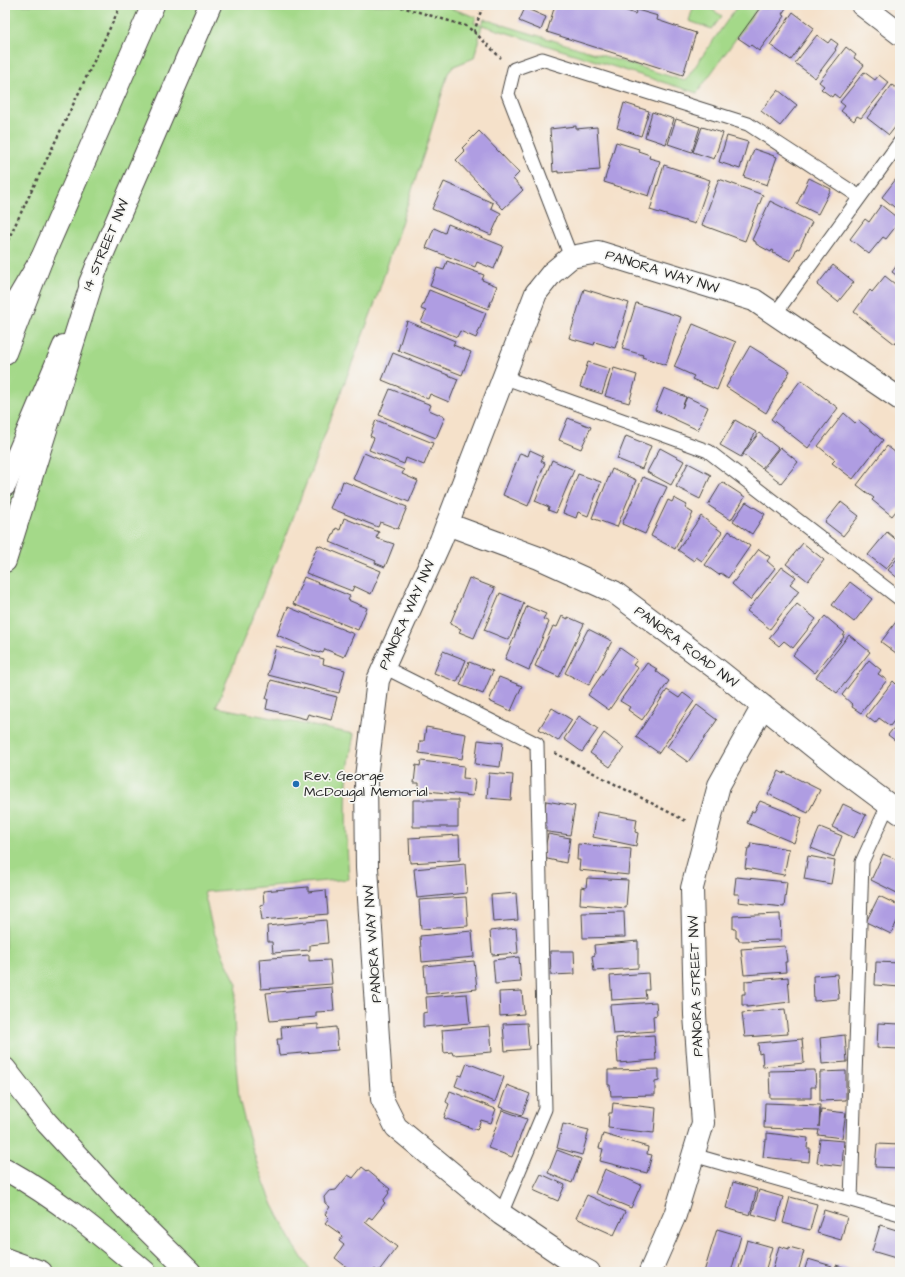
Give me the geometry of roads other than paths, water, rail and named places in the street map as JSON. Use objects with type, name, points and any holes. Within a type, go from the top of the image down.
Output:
[{"type":"main road","points":[[5,353],[42,258],[153,5]]},
{"type":"main road","name":"14 STREET NW","points":[[5,486],[97,266],[210,5]]},
{"type":"main road","points":[[862,5],[900,34]]},
{"type":"main road","name":"PANORA WAY NW","points":[[589,1272],[502,1214],[396,1127],[382,1099],[367,868],[366,777],[378,680],[448,524],[536,293],[552,273],[571,257],[598,252],[754,300],[900,399]]},
{"type":"main road","points":[[5,321],[42,258]]},
{"type":"main road","points":[[5,561],[97,266]]},
{"type":"main road","name":"PANORA ROAD NW","points":[[448,524],[539,558],[614,592],[718,670],[845,772],[894,809]]},
{"type":"main road","name":"PANORA STREET NW","points":[[650,1272],[675,1215],[703,1123],[695,1015],[692,888],[719,785],[763,706]]},
{"type":"main road","points":[[5,1069],[47,1123],[128,1211],[190,1272]]},
{"type":"main road","points":[[5,1169],[32,1184],[85,1222],[145,1272]]},
{"type":"main road","points":[[5,1259],[41,1272]]},
{"type":"lane","points":[[571,257],[508,94],[514,69],[542,59],[748,124],[860,197]]},
{"type":"lane","points":[[775,314],[900,142]]},
{"type":"lane","points":[[503,377],[708,451],[900,599]]},
{"type":"lane","points":[[384,667],[537,744],[545,1109],[502,1214]]},
{"type":"lane","points":[[851,1200],[862,862],[894,809]]},
{"type":"lane","points":[[693,1155],[900,1214]]},
{"type":"place","name":"Rev. George McDougal Memorial","points":[[296,784]]}]
